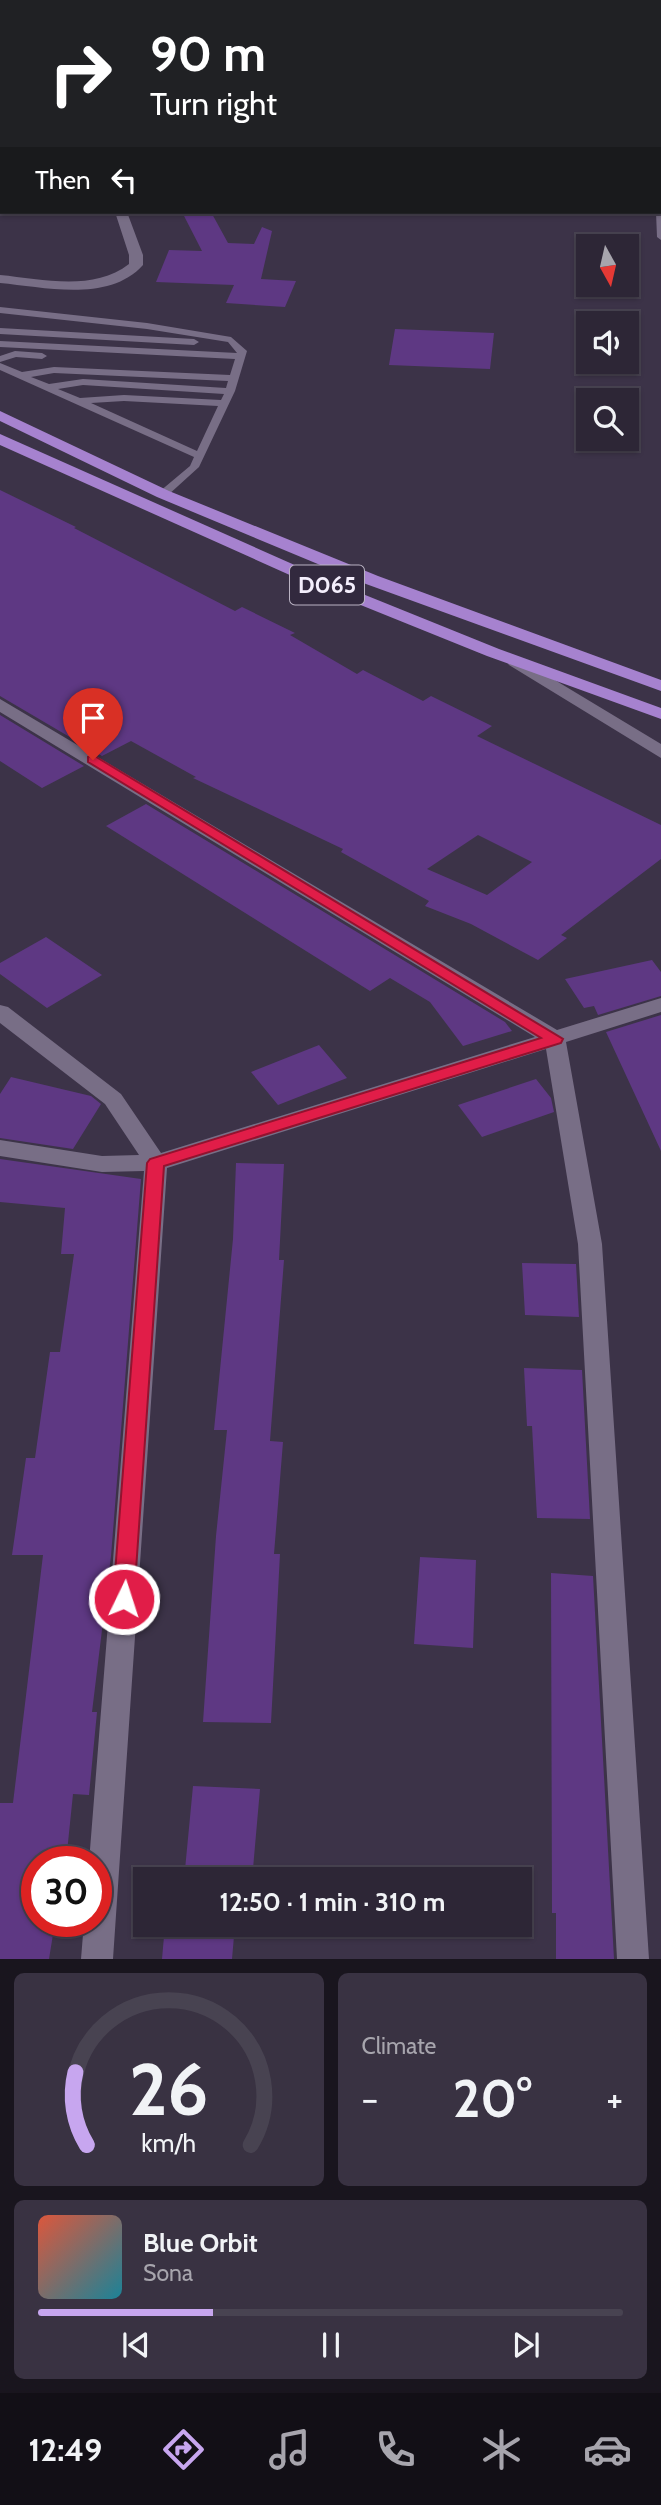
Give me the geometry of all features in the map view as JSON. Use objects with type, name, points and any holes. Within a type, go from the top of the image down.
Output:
[{"type":"main road","name":"D065","points":[[0,415],[163,494],[372,580],[661,686]]},
{"type":"main road","name":"D065","points":[[0,439],[212,537],[515,661],[661,714]]},
{"type":"street","points":[[0,279],[96,284],[124,276],[136,265],[136,255],[122,214]]},
{"type":"street","points":[[515,661],[661,752]]},
{"type":"street","points":[[0,704],[555,1039],[590,1244],[633,1959]]},
{"type":"street","points":[[0,1148],[102,1164],[156,1163],[661,1005]]},
{"type":"street","points":[[0,1012],[113,1099],[156,1163],[97,1959]]},
{"type":"lane","points":[[660,214],[661,237]]},
{"type":"lane","points":[[0,310],[147,326],[231,340],[242,351],[230,391],[194,467],[163,494]]},
{"type":"lane","points":[[0,331],[209,342],[231,340]]},
{"type":"lane","points":[[0,344],[240,361]]},
{"type":"lane","points":[[0,359],[16,354],[240,361]]},
{"type":"lane","points":[[0,366],[200,456]]},
{"type":"lane","points":[[21,375],[54,370],[235,378]]},
{"type":"lane","points":[[47,387],[83,382],[230,391]]},
{"type":"lane","points":[[78,401],[124,398],[224,403]]},
{"type":"building","points":[[183,214],[212,214],[228,243],[254,244],[262,227],[272,231],[261,279],[296,281],[285,307],[226,303],[234,285],[156,282],[169,250],[202,251]]},
{"type":"building","points":[[395,329],[494,333],[490,369],[389,365]]},
{"type":"building","points":[[0,490],[235,611],[242,607],[295,633],[290,635],[357,674],[363,670],[423,701],[431,696],[492,726],[477,736],[661,825],[661,859],[561,935],[567,938],[538,960],[471,924],[425,906],[429,901],[341,852],[343,849],[193,778],[196,777],[131,741],[102,756],[0,696]],"holes":[[[478,835],[532,862],[487,895],[427,869]]]},
{"type":"building","points":[[0,715],[84,766],[42,788],[0,761]]},
{"type":"building","points":[[146,804],[505,1022],[512,1031],[463,1046],[430,1002],[390,978],[370,991],[106,826]]},
{"type":"building","points":[[46,937],[102,975],[47,1008],[0,974],[0,963]]},
{"type":"building","points":[[652,960],[661,972],[661,996],[598,1015],[594,1006],[584,1008],[565,979]]},
{"type":"building","points":[[661,1015],[661,1151],[606,1032]]},
{"type":"building","points":[[319,1045],[347,1078],[278,1105],[251,1072]]},
{"type":"building","points":[[11,1077],[91,1096],[101,1104],[73,1149],[0,1138],[0,1094]]},
{"type":"building","points":[[536,1079],[551,1098],[554,1112],[482,1137],[458,1105]]},
{"type":"building","points":[[0,1159],[141,1179],[111,1556],[92,1712],[97,1712],[89,1795],[73,1794],[68,1846],[21,1846],[21,1937],[53,1937],[49,1959],[0,1959],[0,1803],[13,1803],[43,1555],[12,1555],[26,1458],[35,1458],[50,1352],[60,1352],[74,1254],[61,1254],[65,1208],[0,1202]]},
{"type":"building","points":[[236,1163],[284,1164],[279,1260],[284,1260],[270,1441],[283,1442],[274,1554],[280,1554],[271,1723],[203,1722],[216,1536],[227,1430],[214,1430],[233,1239]]},
{"type":"building","points":[[522,1263],[576,1264],[579,1317],[525,1315]]},
{"type":"building","points":[[524,1368],[582,1370],[590,1519],[537,1518],[532,1426],[527,1426]]},
{"type":"building","points":[[420,1557],[476,1560],[473,1648],[414,1644]]},
{"type":"building","points":[[551,1573],[593,1576],[614,1959],[556,1959],[556,1913],[552,1913]]},
{"type":"building","points":[[193,1786],[260,1789],[253,1867],[185,1867]]},
{"type":"building","points":[[164,1937],[234,1937],[232,1959],[162,1959]]},
{"type":"route","points":[[93,760],[555,1039],[156,1163],[124,1599]]}]
